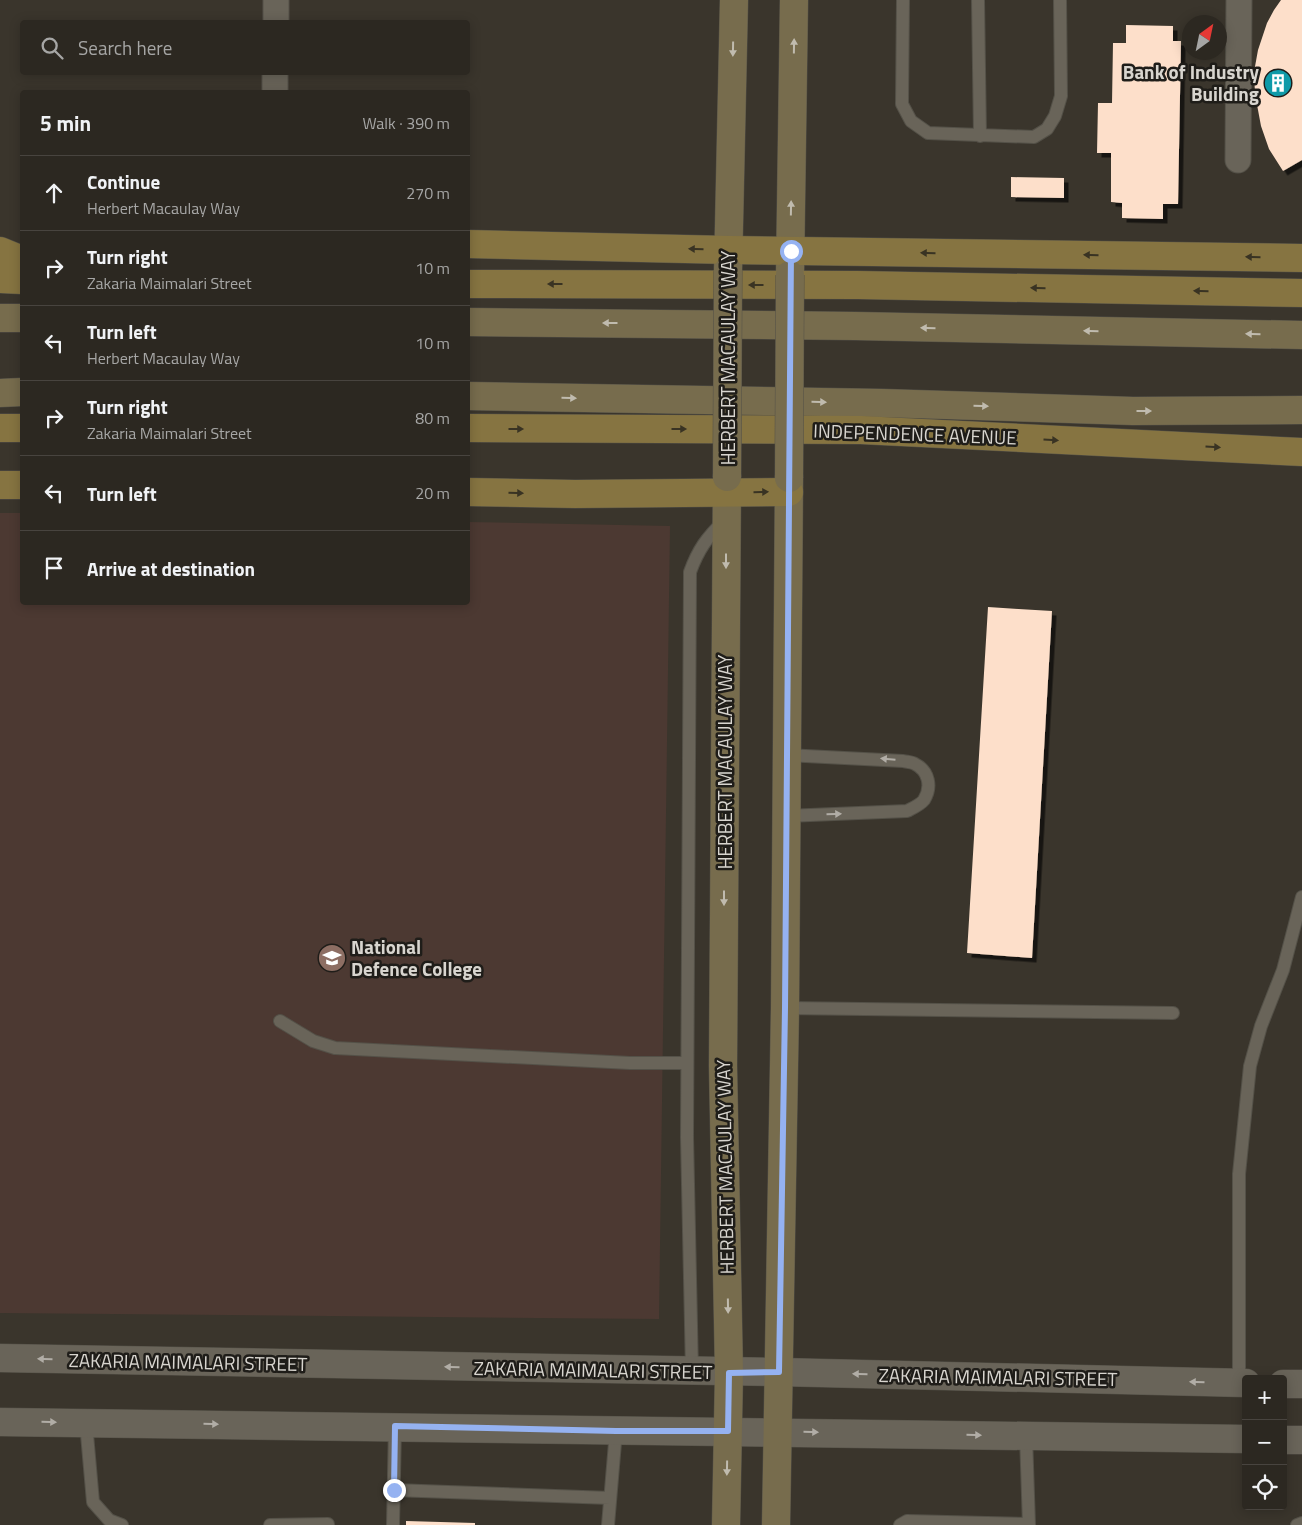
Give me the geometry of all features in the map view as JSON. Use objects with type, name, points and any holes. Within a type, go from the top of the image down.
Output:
[{"type":"main road","name":"HERBERT MACAULAY WAY","points":[[726,1525],[729,1373],[723,1066],[728,261],[734,0]]},
{"type":"main road","points":[[776,1525],[785,1008],[794,0]]},
{"type":"main road","points":[[470,244],[728,261],[791,263],[1302,258]]},
{"type":"main road","points":[[0,251],[20,259]]},
{"type":"main road","points":[[0,279],[20,280]]},
{"type":"main road","points":[[470,284],[858,285],[1302,293]]},
{"type":"main road","points":[[0,318],[20,318]]},
{"type":"main road","points":[[470,322],[855,326],[1302,335]]},
{"type":"main road","points":[[0,393],[20,392]]},
{"type":"main road","name":"INDEPENDENCE AVENUE","points":[[470,396],[882,403],[1133,411],[1302,410]]},
{"type":"main road","points":[[0,428],[20,428]]},
{"type":"main road","name":"INDEPENDENCE AVENUE","points":[[470,428],[861,430],[1302,452]]},
{"type":"main road","points":[[0,485],[20,485]]},
{"type":"main road","points":[[470,492],[727,496],[789,485]]},
{"type":"street","points":[[276,0],[276,20]]},
{"type":"street","points":[[1238,160],[1239,0]]},
{"type":"street","points":[[275,75],[275,90]]},
{"type":"street","name":"ZAKARIA MAIMALARI STREET","points":[[0,1358],[729,1373],[779,1372],[1242,1383]]},
{"type":"street","points":[[1287,1384],[1302,1384]]},
{"type":"street","points":[[0,1422],[1242,1439]]},
{"type":"street","points":[[1287,1440],[1302,1440]]},
{"type":"lane","points":[[903,0],[902,104],[911,121],[928,133],[1034,137],[1047,129],[1055,116],[1061,96],[1060,0]]},
{"type":"lane","points":[[978,0],[980,136]]},
{"type":"lane","points":[[692,1372],[687,1137],[690,572],[695,557],[727,496]]},
{"type":"lane","points":[[786,754],[904,761],[916,764],[927,774],[929,786],[924,800],[916,807],[907,811],[786,816]]},
{"type":"lane","points":[[1242,1383],[1239,1174],[1250,1066],[1262,1026],[1283,970],[1302,897]]},
{"type":"lane","points":[[785,1008],[1173,1013]]},
{"type":"lane","points":[[280,1021],[313,1041],[335,1048],[630,1063],[687,1063]]},
{"type":"lane","points":[[86,1423],[93,1502],[109,1520],[122,1525]]},
{"type":"lane","points":[[394,1525],[395,1426]]},
{"type":"lane","points":[[608,1525],[616,1431]]},
{"type":"lane","points":[[900,1525],[907,1521],[1029,1525],[1026,1436]]},
{"type":"lane","points":[[394,1490],[610,1498]]},
{"type":"lane","points":[[1297,1525],[1302,1523]]},
{"type":"lane","points":[[270,1525],[328,1524]]},
{"type":"shaded area","name":"National Defence College","points":[[0,513],[20,513],[20,605],[470,605],[470,522],[670,526],[659,1319],[0,1313]]},
{"type":"building","name":"Bank of Industry Building","points":[[1281,0],[1302,0],[1302,160],[1283,171],[1269,149],[1261,126],[1255,94],[1254,72],[1258,50],[1267,23]]},
{"type":"building","points":[[1126,25],[1173,26],[1173,41],[1181,41],[1178,204],[1163,204],[1163,219],[1122,218],[1122,203],[1111,202],[1111,153],[1097,153],[1098,103],[1112,103],[1113,43],[1126,43]]},
{"type":"building","points":[[1011,177],[1064,178],[1064,198],[1011,197]]},
{"type":"building","points":[[988,607],[1052,611],[1032,958],[967,953]]},
{"type":"building","points":[[406,1521],[475,1523],[475,1525],[406,1525]]},
{"type":"place","name":"Bank of Industry Building","points":[[1278,83]]},
{"type":"place","name":"National Defence College","points":[[332,958]]},
{"type":"route","points":[[394,1490],[395,1426],[616,1431],[728,1431],[729,1373],[779,1372],[785,1008],[791,251]]}]
